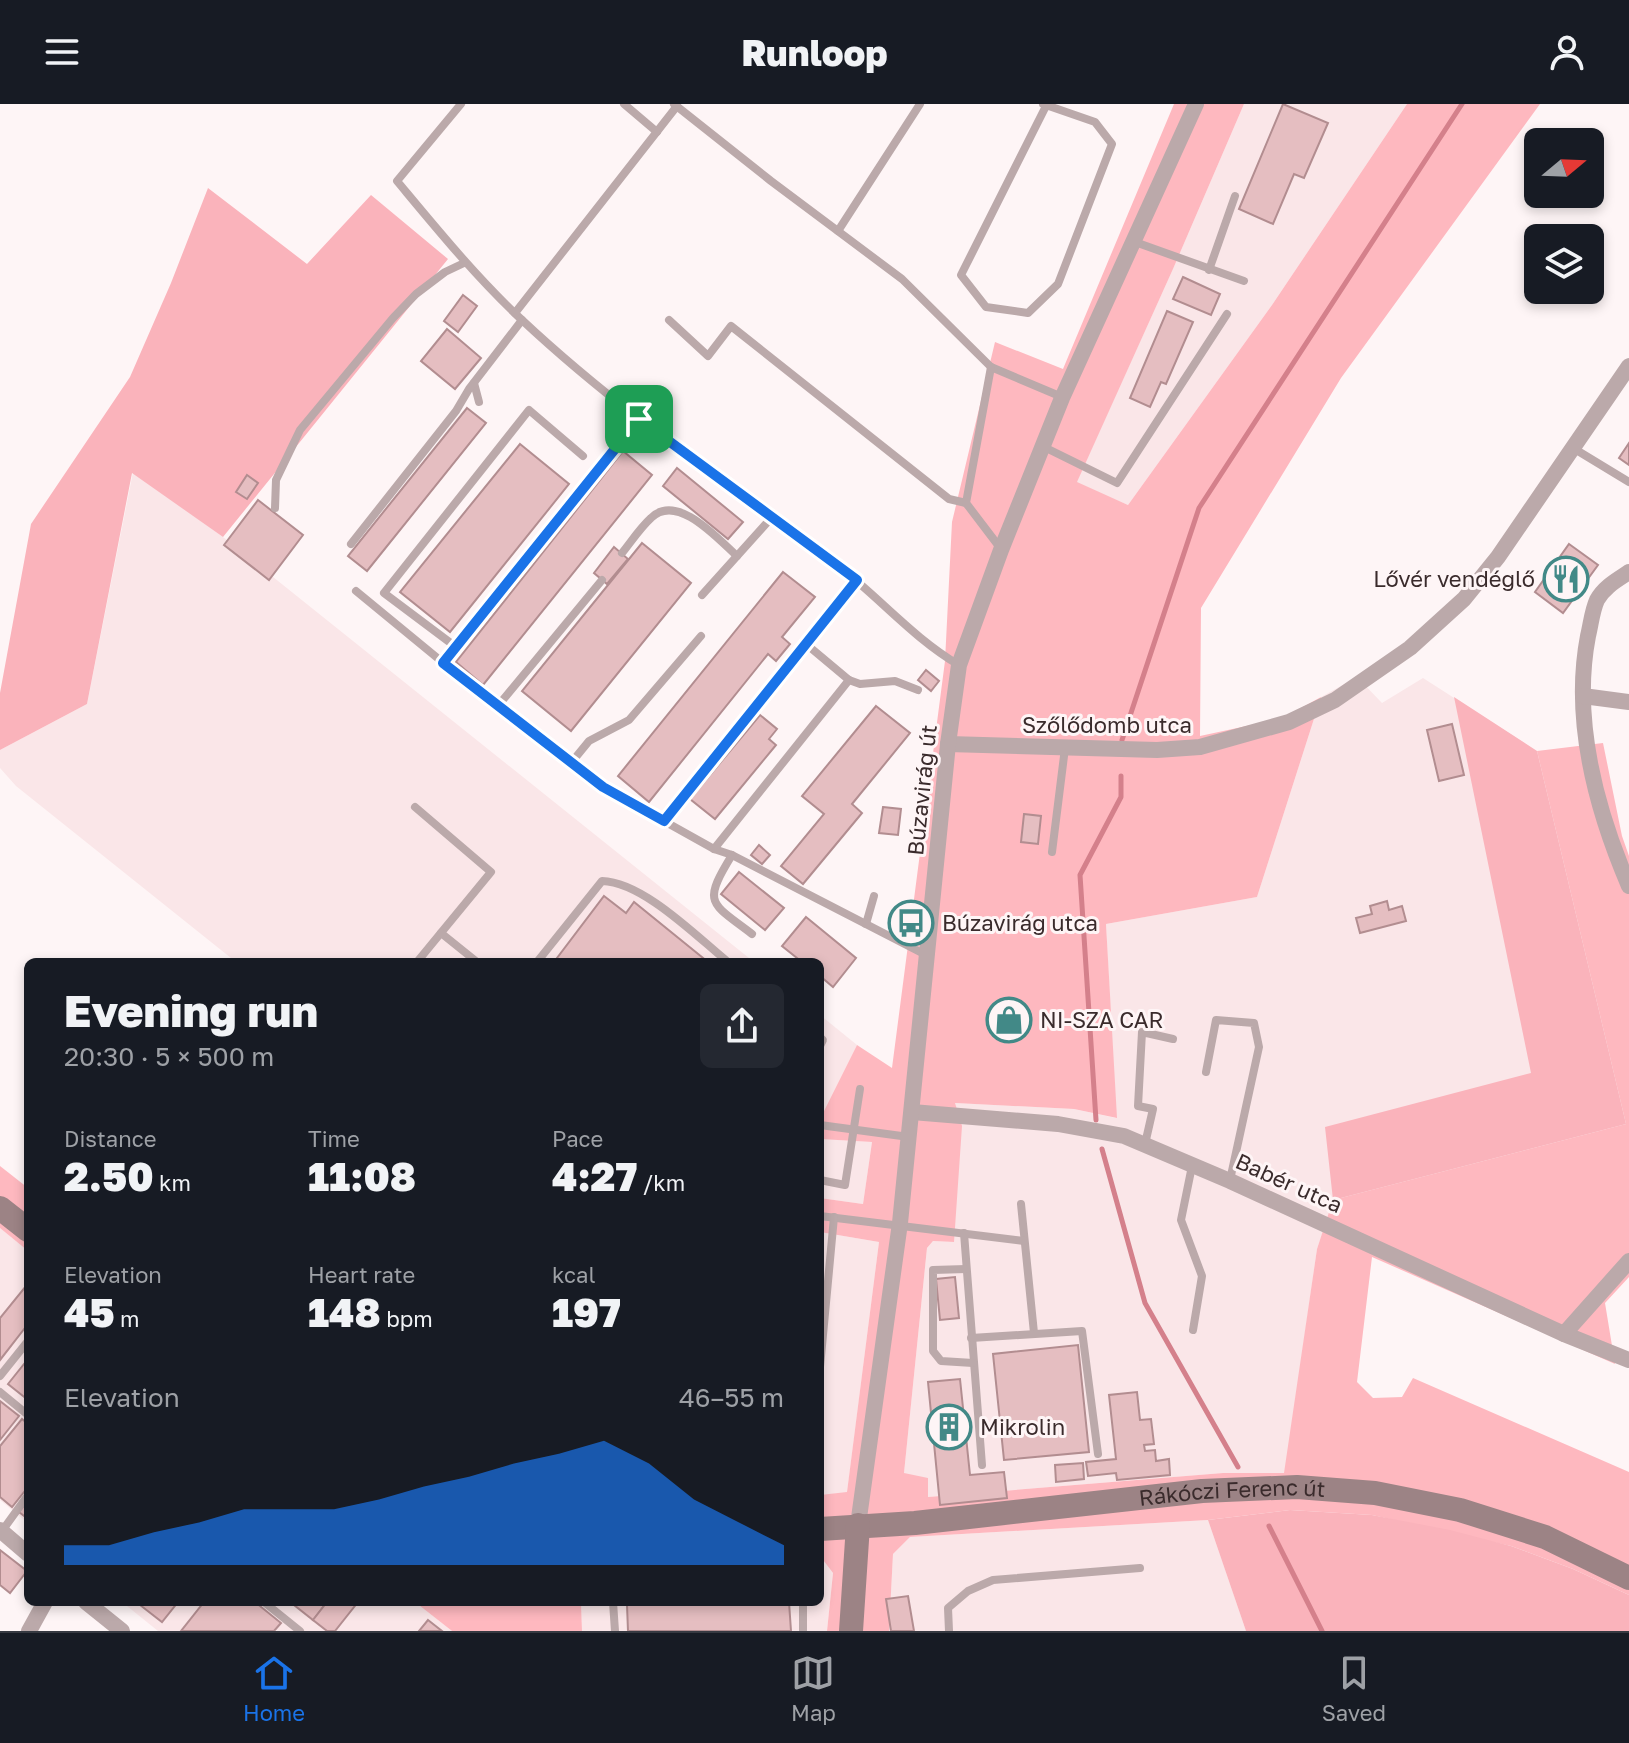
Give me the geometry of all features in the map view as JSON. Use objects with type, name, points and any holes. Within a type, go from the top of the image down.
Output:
[{"type":"main road","points":[[0,1208],[24,1227]]},
{"type":"main road","name":"Rákóczi Ferenc út","points":[[824,1529],[915,1523],[1202,1491],[1297,1487],[1375,1493],[1460,1510],[1545,1537],[1629,1578]]},
{"type":"main road","points":[[851,1631],[858,1525]]},
{"type":"street","name":"Búzavirág út","points":[[858,1525],[900,1223],[948,744],[959,665],[1062,398],[1196,104]]},
{"type":"street","name":"Szőlődomb utca","points":[[948,744],[1157,750],[1200,747],[1289,722],[1355,688],[1410,648],[1464,599],[1498,557],[1629,366]]},
{"type":"street","points":[[1629,572],[1604,591],[1594,607],[1585,656],[1583,696],[1590,765],[1629,886]]},
{"type":"street","points":[[1583,696],[1629,702]]},
{"type":"street","name":"Babér utca","points":[[912,1112],[1109,1132],[1230,1181],[1564,1334],[1629,1360]]},
{"type":"street","points":[[1564,1334],[1629,1261]]},
{"type":"street","points":[[1,1531],[24,1551]]},
{"type":"street","points":[[29,1631],[43,1606]]},
{"type":"street","points":[[91,1606],[122,1631]]},
{"type":"lane","points":[[461,104],[397,181],[464,263],[609,397],[857,580],[935,651],[959,665]]},
{"type":"lane","points":[[624,104],[657,132]]},
{"type":"lane","points":[[838,231],[920,104]]},
{"type":"lane","points":[[351,544],[456,411],[518,316],[675,105],[902,279],[991,367],[1062,398]]},
{"type":"lane","points":[[1044,105],[1095,122],[1112,144],[1058,284],[1028,313],[986,307],[961,275],[1044,105]]},
{"type":"lane","points":[[1209,270],[1235,196]]},
{"type":"lane","points":[[1135,242],[1244,281]]},
{"type":"lane","points":[[275,508],[276,480],[300,430],[416,294],[445,272],[464,263]]},
{"type":"lane","points":[[1042,446],[1117,483],[1227,314]]},
{"type":"lane","points":[[669,320],[708,356],[731,326],[949,499],[966,503],[1001,550]]},
{"type":"lane","points":[[966,503],[991,367]]},
{"type":"lane","points":[[474,383],[479,402]]},
{"type":"lane","points":[[456,647],[384,593],[529,410],[583,456]]},
{"type":"lane","points":[[443,663],[639,419]]},
{"type":"lane","points":[[1573,448],[1629,482]]},
{"type":"lane","points":[[622,553],[651,517],[660,511],[671,511],[699,521],[737,556]]},
{"type":"lane","points":[[702,595],[772,517]]},
{"type":"lane","points":[[497,707],[602,580]]},
{"type":"lane","points":[[664,821],[857,580]]},
{"type":"lane","points":[[356,591],[497,707],[603,787],[714,849],[732,855],[928,956]]},
{"type":"lane","points":[[571,763],[589,741],[629,720],[701,636]]},
{"type":"lane","points":[[806,644],[849,680],[866,685],[895,681],[918,690]]},
{"type":"lane","points":[[714,849],[849,680]]},
{"type":"lane","points":[[1052,852],[1065,748]]},
{"type":"lane","points":[[415,807],[491,872],[420,958]]},
{"type":"lane","points":[[732,855],[716,881],[713,898],[718,908],[752,934]]},
{"type":"lane","points":[[540,958],[602,881],[628,886],[664,910],[723,958]]},
{"type":"lane","points":[[866,924],[874,896]]},
{"type":"lane","points":[[441,933],[472,958]]},
{"type":"lane","points":[[1206,1072],[1216,1020],[1254,1023],[1259,1047],[1230,1181]]},
{"type":"lane","points":[[1145,1145],[1153,1109],[1138,1106],[1142,1032],[1173,1039]]},
{"type":"lane","points":[[824,1181],[845,1185],[860,1089]]},
{"type":"lane","points":[[824,1126],[909,1137]]},
{"type":"lane","points":[[1192,1165],[1181,1220],[1202,1276],[1193,1330]]},
{"type":"lane","points":[[1021,1204],[1034,1333]]},
{"type":"lane","points":[[824,1216],[900,1223],[1024,1241]]},
{"type":"lane","points":[[824,1323],[834,1217]]},
{"type":"lane","points":[[964,1233],[982,1465]]},
{"type":"lane","points":[[966,1269],[933,1270],[933,1351],[941,1361],[973,1363]]},
{"type":"lane","points":[[971,1338],[1082,1331],[1098,1454]]},
{"type":"lane","points":[[0,1376],[24,1346]]},
{"type":"lane","points":[[0,1392],[24,1412]]},
{"type":"lane","points":[[1,1531],[24,1500]]},
{"type":"lane","points":[[949,1631],[948,1608],[968,1591],[993,1580],[1140,1568]]},
{"type":"lane","points":[[269,1606],[300,1631]]},
{"type":"lane","points":[[613,1606],[615,1631]]},
{"type":"lane","points":[[803,1606],[803,1631]]},
{"type":"shaded area","points":[[1174,104],[1244,104],[1077,482],[1128,505],[1272,305],[1407,104],[1540,104],[1341,378],[1201,608],[1200,736],[1283,718],[1321,697],[1257,897],[1106,924],[1117,1118],[1074,1109],[955,1103],[962,1126],[954,1242],[933,1241],[927,1248],[904,1473],[928,1478],[928,1497],[1223,1473],[1284,1473],[1317,1249],[1333,1200],[1626,1124],[1537,751],[1603,743],[1629,856],[1629,1277],[1605,1303],[1615,1364],[1372,1257],[1357,1382],[1373,1398],[1402,1397],[1413,1378],[1629,1472],[1629,1595],[1573,1569],[1511,1546],[1372,1515],[1290,1510],[1208,1520],[910,1537],[893,1554],[889,1631],[827,1631],[833,1573],[824,1561],[824,1495],[847,1492],[879,1242],[824,1233],[824,1199],[863,1204],[872,1142],[824,1139],[824,1111],[857,1045],[892,1068],[945,661],[952,522],[995,342],[1063,369]]},
{"type":"shaded area","points":[[1244,104],[1407,104],[1272,305],[1128,505],[1076,483]]},
{"type":"shaded area","points":[[208,188],[307,264],[371,195],[448,259],[223,537],[132,473],[87,704],[0,750],[0,693],[31,524],[130,377]]},
{"type":"shaded area","points":[[133,472],[223,537],[749,958],[231,958],[16,786],[0,768],[0,750],[87,704]]},
{"type":"shaded area","points":[[1357,677],[1382,703],[1423,678],[1537,751],[1626,1124],[1334,1200],[1317,1249],[1285,1473],[1223,1473],[928,1497],[904,1473],[927,1248],[933,1241],[954,1242],[955,1103],[1074,1109],[1116,1118],[1106,924],[1257,897],[1321,697]]},
{"type":"shaded area","points":[[1454,697],[1537,751],[1626,1124],[1333,1200],[1325,1127],[1531,1073]]},
{"type":"shaded area","points":[[824,1018],[857,1045],[824,1111]]},
{"type":"shaded area","points":[[824,1139],[872,1142],[863,1204],[824,1199]]},
{"type":"shaded area","points":[[0,1166],[24,1185],[24,1248],[0,1228]]},
{"type":"shaded area","points":[[0,1228],[24,1248],[24,1520],[0,1500]]},
{"type":"shaded area","points":[[824,1233],[879,1242],[847,1493],[824,1495]]},
{"type":"shaded area","points":[[1290,1510],[1372,1515],[1511,1546],[1573,1569],[1629,1595],[1629,1631],[1246,1631],[1208,1520]]},
{"type":"shaded area","points":[[1208,1520],[1246,1631],[889,1631],[893,1554],[910,1537]]},
{"type":"shaded area","points":[[824,1561],[833,1573],[827,1631],[582,1631],[581,1606],[824,1606]]},
{"type":"shaded area","points":[[127,1606],[420,1606],[452,1631],[158,1631]]},
{"type":"shaded area","points":[[420,1606],[581,1606],[582,1631],[452,1631]]},
{"type":"building","points":[[1283,104],[1328,123],[1304,178],[1294,174],[1273,224],[1239,209]]},
{"type":"building","points":[[1183,277],[1220,294],[1211,315],[1173,299]]},
{"type":"building","points":[[463,295],[477,306],[458,332],[444,321]]},
{"type":"building","points":[[1167,311],[1193,322],[1166,384],[1161,382],[1150,407],[1130,398]]},
{"type":"building","points":[[447,329],[481,358],[455,389],[421,361]]},
{"type":"building","points":[[467,408],[486,423],[367,571],[348,556]]},
{"type":"building","points":[[1629,443],[1629,465],[1619,458]]},
{"type":"building","points":[[520,444],[569,484],[450,632],[400,592]]},
{"type":"building","points":[[623,451],[652,475],[483,685],[456,662]]},
{"type":"building","points":[[677,468],[743,522],[728,539],[663,486]]},
{"type":"building","points":[[247,475],[258,483],[247,499],[236,492]]},
{"type":"building","points":[[258,500],[303,535],[269,580],[224,545]]},
{"type":"building","points":[[642,543],[691,583],[571,731],[522,691]]},
{"type":"building","name":"Lővér vendéglő","points":[[1569,544],[1598,565],[1563,613],[1535,592]]},
{"type":"building","points":[[614,547],[628,559],[607,584],[594,573]]},
{"type":"building","points":[[783,572],[815,597],[782,637],[790,644],[776,661],[768,654],[649,802],[618,776]]},
{"type":"building","points":[[926,670],[939,681],[931,691],[918,680]]},
{"type":"building","points":[[876,706],[910,733],[852,804],[862,813],[803,884],[781,866],[824,814],[802,796]]},
{"type":"building","points":[[760,715],[777,729],[769,739],[776,745],[715,819],[690,799]]},
{"type":"building","points":[[1452,724],[1464,775],[1439,781],[1427,730]]},
{"type":"building","points":[[883,807],[901,809],[898,835],[879,833]]},
{"type":"building","points":[[1024,814],[1041,816],[1038,844],[1021,842]]},
{"type":"building","points":[[759,845],[770,855],[762,864],[751,855]]},
{"type":"building","points":[[739,872],[784,908],[765,930],[721,894]]},
{"type":"building","points":[[604,896],[626,913],[634,902],[703,958],[557,958]]},
{"type":"building","points":[[1387,901],[1389,910],[1402,906],[1406,921],[1360,933],[1356,918],[1372,914],[1370,906]]},
{"type":"building","points":[[806,917],[856,958],[833,987],[824,979],[824,958],[797,958],[782,946]]},
{"type":"building","points":[[955,1277],[959,1318],[940,1320],[936,1279]]},
{"type":"building","points":[[24,1288],[24,1329],[0,1360],[0,1318]]},
{"type":"building","points":[[1078,1345],[1089,1452],[1004,1460],[993,1354]]},
{"type":"building","points":[[24,1364],[24,1397],[8,1384]]},
{"type":"building","name":"Mikrolin","points":[[960,1379],[970,1475],[1004,1472],[1007,1498],[940,1505],[928,1382]]},
{"type":"building","points":[[1137,1392],[1140,1420],[1151,1419],[1154,1444],[1144,1445],[1145,1451],[1155,1450],[1156,1461],[1169,1459],[1170,1475],[1117,1480],[1116,1473],[1088,1476],[1086,1462],[1116,1459],[1109,1395]]},
{"type":"building","points":[[0,1401],[19,1416],[0,1440]]},
{"type":"building","points":[[22,1419],[24,1421],[24,1492],[12,1507],[0,1497],[0,1446]]},
{"type":"building","points":[[1083,1463],[1084,1479],[1056,1482],[1055,1465]]},
{"type":"building","points":[[0,1550],[24,1569],[24,1575],[10,1593],[0,1585]]},
{"type":"building","points":[[908,1596],[914,1631],[891,1631],[886,1599]]},
{"type":"building","points":[[141,1606],[175,1606],[162,1622]]},
{"type":"building","points":[[201,1606],[260,1606],[281,1623],[274,1631],[181,1631]]},
{"type":"building","points":[[295,1606],[324,1606],[313,1620]]},
{"type":"building","points":[[324,1606],[355,1606],[335,1631],[327,1631],[313,1620]]},
{"type":"building","points":[[627,1606],[789,1606],[791,1631],[628,1631]]},
{"type":"building","points":[[428,1620],[442,1631],[419,1631]]},
{"type":"waterway","points":[[1122,740],[1199,508],[1462,104]]},
{"type":"waterway","points":[[1096,1120],[1080,875],[1121,797],[1121,776]]},
{"type":"waterway","points":[[1102,1149],[1145,1303],[1238,1467]]},
{"type":"waterway","points":[[1269,1526],[1322,1631]]},
{"type":"place","name":"Lővér vendéglő","points":[[1566,579]]},
{"type":"place","name":"Búzavirág utca","points":[[911,923]]},
{"type":"place","name":"NI-SZA CAR","points":[[1009,1020]]},
{"type":"place","name":"Mikrolin","points":[[949,1427]]},
{"type":"route","points":[[639,419],[857,580],[664,821],[603,787],[443,663],[639,419]]}]
